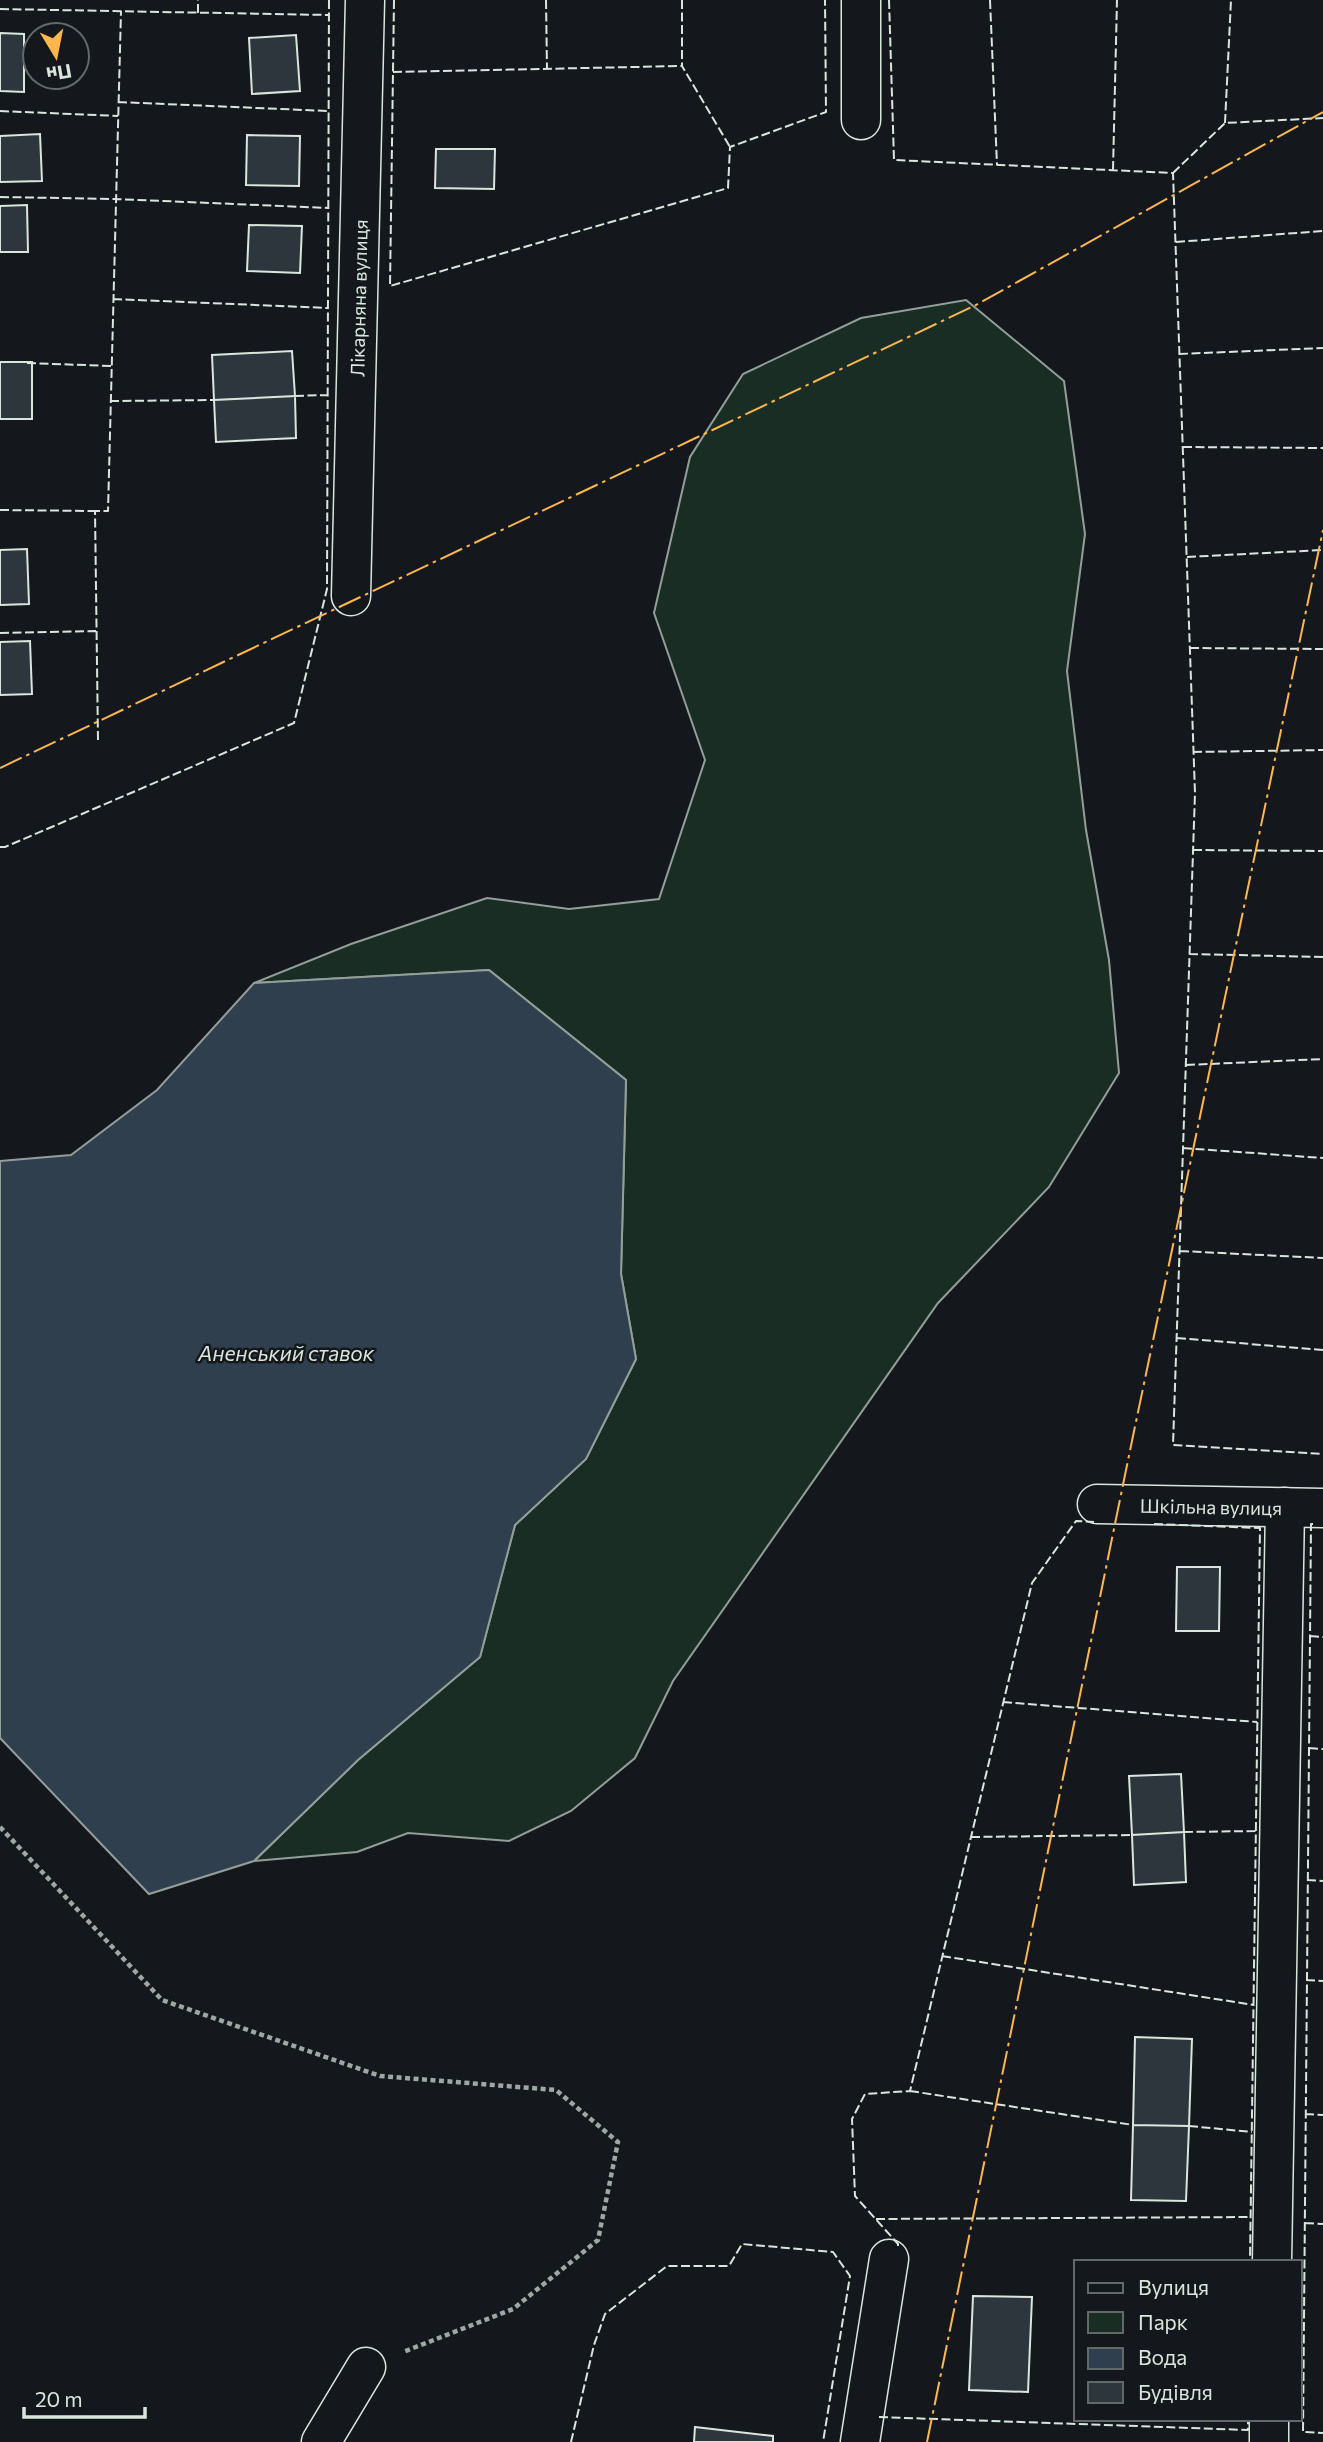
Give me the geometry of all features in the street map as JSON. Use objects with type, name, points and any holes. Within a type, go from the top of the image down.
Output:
[{"type":"street","name":"Лікарняна вулиця","points":[[351,596],[365,0]]},
{"type":"street","points":[[861,0],[862,120]]},
{"type":"street","name":"Шкільна вулиця","points":[[1097,1504],[1323,1508]]},
{"type":"street","points":[[1272,2260],[1284,1507]]},
{"type":"street","points":[[860,2442],[889,2259]]},
{"type":"street","points":[[321,2442],[366,2367]]},
{"type":"street","points":[[1269,2421],[1269,2442]]},
{"type":"path","points":[[0,1827],[162,2000],[380,2076],[556,2090],[618,2142],[598,2240],[513,2309],[366,2367]]},
{"type":"green space","points":[[966,300],[1064,381],[1085,534],[1067,671],[1086,830],[1109,960],[1119,1073],[1049,1187],[938,1303],[673,1681],[635,1758],[571,1811],[509,1841],[408,1833],[357,1852],[254,1861],[358,1760],[480,1657],[515,1525],[586,1459],[636,1359],[621,1274],[626,1080],[489,970],[254,983],[351,944],[487,898],[569,909],[659,899],[705,760],[654,613],[690,457],[743,374],[861,318]]},
{"type":"water","name":"Аненський ставок","points":[[489,970],[626,1080],[621,1274],[636,1359],[586,1459],[515,1525],[480,1657],[358,1760],[254,1861],[149,1894],[0,1738],[0,1161],[71,1155],[157,1090],[254,983]]},
{"type":"building","points":[[0,33],[21,34],[21,91],[24,92],[0,91]]},
{"type":"building","points":[[296,35],[300,91],[252,94],[249,38]]},
{"type":"building","points":[[40,134],[42,181],[0,182],[0,136]]},
{"type":"building","points":[[247,135],[300,136],[299,186],[246,185]]},
{"type":"building","points":[[436,149],[495,149],[494,189],[435,188]]},
{"type":"building","points":[[27,205],[28,252],[0,252],[0,206]]},
{"type":"building","points":[[249,225],[302,226],[300,273],[247,271]]},
{"type":"building","points":[[292,351],[295,396],[214,400],[212,355]]},
{"type":"building","points":[[0,362],[32,362],[32,419],[0,419]]},
{"type":"building","points":[[295,396],[296,438],[216,442],[214,400]]},
{"type":"building","points":[[27,549],[29,604],[0,605],[0,550]]},
{"type":"building","points":[[30,641],[32,694],[0,695],[0,642]]},
{"type":"building","points":[[1177,1567],[1220,1567],[1219,1631],[1176,1631]]},
{"type":"building","points":[[1181,1774],[1184,1832],[1132,1835],[1129,1776]]},
{"type":"building","points":[[1184,1832],[1186,1882],[1134,1885],[1132,1835]]},
{"type":"building","points":[[1135,2037],[1192,2039],[1189,2126],[1133,2125]]},
{"type":"building","points":[[1133,2125],[1189,2126],[1186,2201],[1131,2200]]},
{"type":"building","points":[[973,2296],[1032,2297],[1028,2392],[969,2390]]},
{"type":"building","points":[[695,2427],[773,2436],[773,2442],[694,2442]]},
{"type":"fence","points":[[198,0],[198,13]]},
{"type":"fence","points":[[0,847],[294,723],[327,589],[329,0]]},
{"type":"fence","points":[[394,0],[390,286],[728,188],[730,147],[826,112],[825,0]]},
{"type":"fence","points":[[546,0],[547,69]]},
{"type":"fence","points":[[682,0],[682,66],[730,147]]},
{"type":"fence","points":[[889,0],[894,160],[1173,173],[1195,793],[1173,1445],[1323,1454]]},
{"type":"fence","points":[[990,0],[997,165]]},
{"type":"fence","points":[[1113,170],[1117,0]]},
{"type":"fence","points":[[1225,123],[1231,0]]},
{"type":"fence","points":[[0,9],[329,15]]},
{"type":"fence","points":[[98,740],[95,511],[108,511],[121,11]]},
{"type":"fence","points":[[393,72],[682,66]]},
{"type":"fence","points":[[118,102],[328,111]]},
{"type":"fence","points":[[0,111],[118,116]]},
{"type":"fence","points":[[1173,173],[1225,123],[1323,118]]},
{"type":"fence","points":[[0,197],[328,208]]},
{"type":"fence","points":[[1176,242],[1323,231]]},
{"type":"fence","points":[[113,299],[328,308]]},
{"type":"fence","points":[[1179,354],[1323,348]]},
{"type":"fence","points":[[27,363],[111,366]]},
{"type":"fence","points":[[295,396],[328,395]]},
{"type":"fence","points":[[110,401],[214,400]]},
{"type":"fence","points":[[1183,447],[1323,448]]},
{"type":"fence","points":[[0,510],[95,511]]},
{"type":"fence","points":[[1187,557],[1323,550]]},
{"type":"fence","points":[[0,633],[96,631]]},
{"type":"fence","points":[[1190,648],[1323,649]]},
{"type":"fence","points":[[1193,752],[1323,750]]},
{"type":"fence","points":[[1193,850],[1323,851]]},
{"type":"fence","points":[[1189,954],[1323,957]]},
{"type":"fence","points":[[1186,1065],[1323,1059]]},
{"type":"fence","points":[[1183,1148],[1323,1158]]},
{"type":"fence","points":[[1180,1251],[1323,1258]]},
{"type":"fence","points":[[1177,1338],[1323,1350]]},
{"type":"fence","points":[[898,2246],[855,2196],[852,2119],[865,2094],[910,2091],[1032,1583],[1076,1521],[1094,1522]]},
{"type":"fence","points":[[1154,1524],[1260,1528],[1250,2260]]},
{"type":"fence","points":[[1313,1524],[1303,2432],[1323,2433]]},
{"type":"fence","points":[[1310,1636],[1323,1637]]},
{"type":"fence","points":[[1003,1702],[1257,1722]]},
{"type":"fence","points":[[1309,1748],[1323,1749]]},
{"type":"fence","points":[[1184,1832],[1256,1831]]},
{"type":"fence","points":[[971,1837],[1132,1835]]},
{"type":"fence","points":[[1307,1880],[1323,1881]]},
{"type":"fence","points":[[942,1956],[1254,2005]]},
{"type":"fence","points":[[1306,1980],[1323,1981]]},
{"type":"fence","points":[[910,2091],[1133,2125]]},
{"type":"fence","points":[[1305,2114],[1323,2115]]},
{"type":"fence","points":[[1189,2126],[1252,2132]]},
{"type":"fence","points":[[876,2219],[1251,2217]]},
{"type":"fence","points":[[1305,2223],[1323,2224]]},
{"type":"fence","points":[[571,2442],[594,2345],[605,2314],[667,2266],[729,2266],[742,2244],[833,2252],[850,2276],[823,2442]]},
{"type":"fence","points":[[879,2417],[1248,2430],[1248,2421]]},
{"type":"power","points":[[0,768],[976,305],[1323,112]]},
{"type":"power","points":[[927,2442],[1133,1436],[1323,530]]}]
